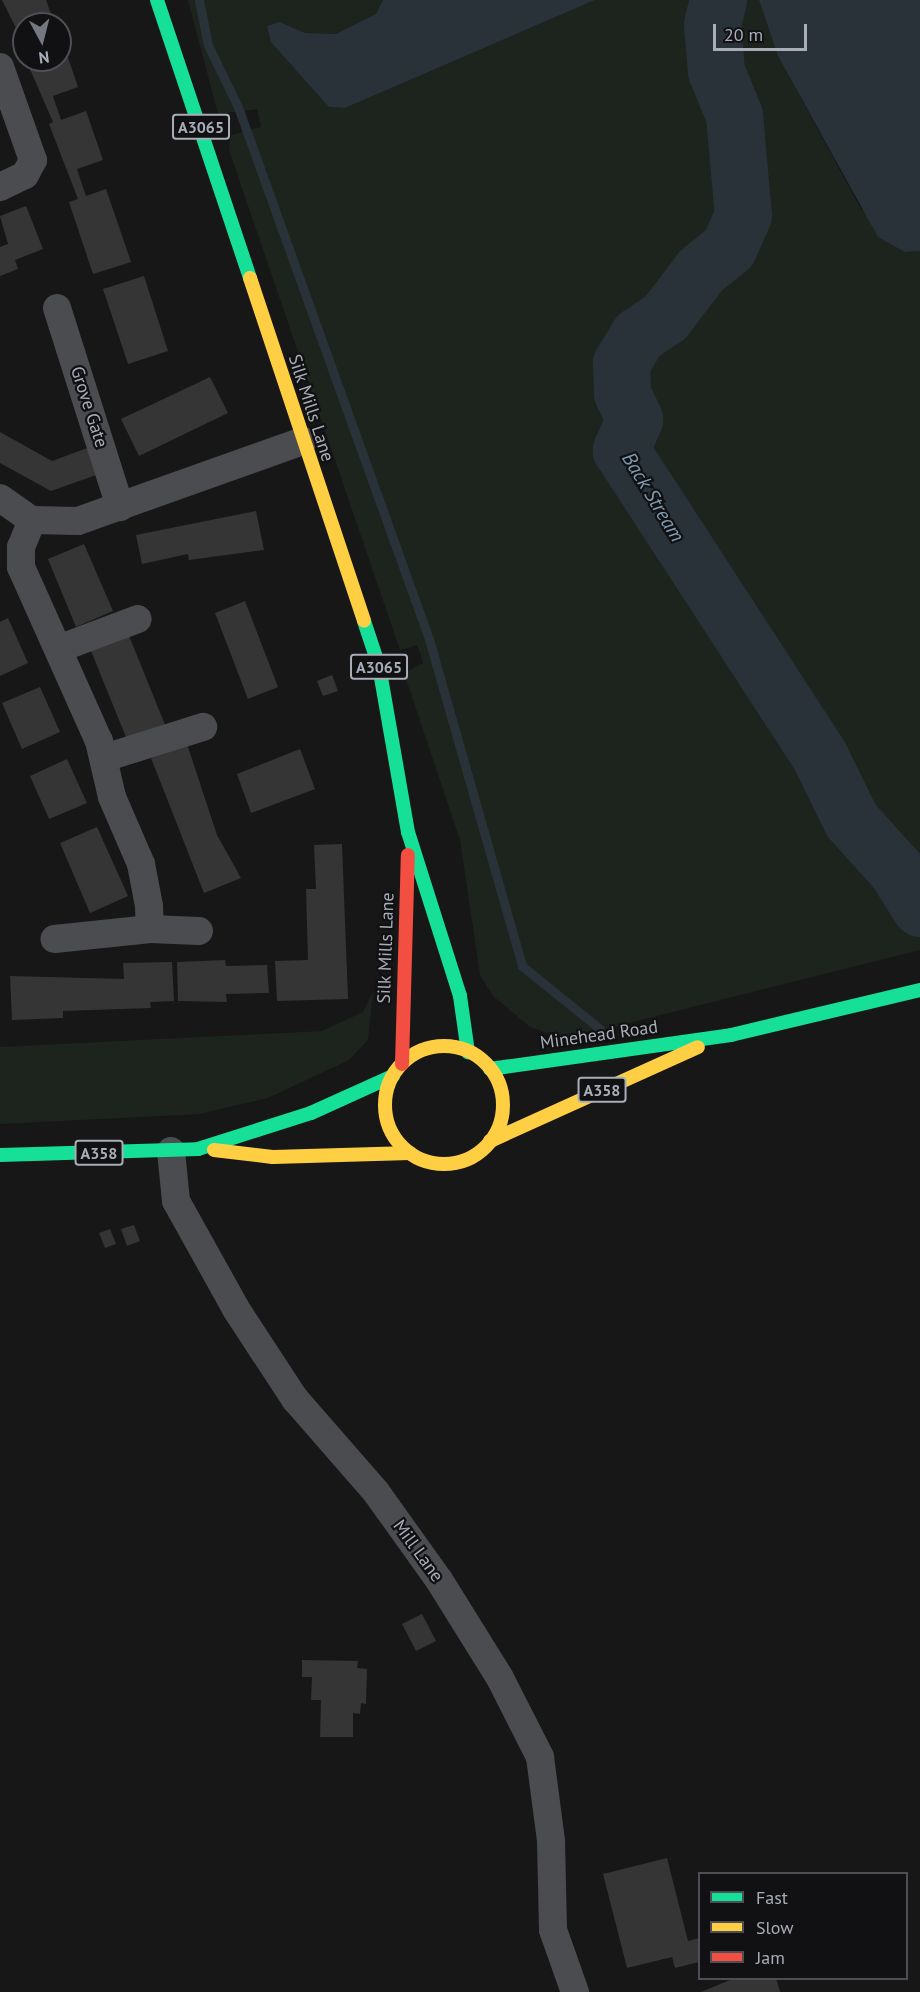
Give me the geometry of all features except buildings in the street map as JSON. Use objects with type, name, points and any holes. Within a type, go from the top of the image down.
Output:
[{"type":"main road","name":"Silk Mills Lane","points":[[157,0],[379,666],[408,832],[460,996],[468,1052]]},
{"type":"main road","name":"Silk Mills Lane","points":[[402,1064],[408,832]]},
{"type":"main road","name":"Minehead Road","points":[[490,1069],[713,1038],[920,990]]},
{"type":"main road","name":"Minehead Road","points":[[490,1142],[663,1066],[713,1038]]},
{"type":"main road","name":"A358","points":[[410,1154],[394,1138],[386,1118],[393,1076],[402,1064],[433,1047],[468,1052],[490,1069]]},
{"type":"main road","points":[[490,1069],[502,1105],[490,1142]]},
{"type":"main road","name":"A358","points":[[185,1150],[311,1113],[393,1076]]},
{"type":"main road","name":"A358","points":[[0,1155],[185,1150],[273,1157],[410,1154],[452,1164],[490,1142]]},
{"type":"street","points":[[0,67],[33,160],[25,175],[0,187]]},
{"type":"street","name":"Grove Gate","points":[[57,308],[120,507]]},
{"type":"street","points":[[0,498],[32,520],[62,523],[120,507],[303,441]]},
{"type":"street","points":[[32,520],[21,546],[21,567],[104,758],[112,797],[141,864],[150,928]]},
{"type":"street","points":[[58,649],[138,619]]},
{"type":"street","points":[[104,758],[203,727]]},
{"type":"street","points":[[55,939],[150,928],[200,931]]},
{"type":"street","name":"Mill Lane","points":[[185,1150],[171,1178],[182,1216],[242,1317],[295,1399],[376,1492],[439,1580],[500,1678],[540,1757],[551,1842],[553,1930],[575,1992]]},
{"type":"shaded area","points":[[188,0],[383,0],[377,14],[336,34],[305,33],[280,22],[329,107],[345,108],[595,0],[759,0],[778,56],[861,209],[905,252],[920,251],[920,950],[565,1039],[530,1027],[493,996],[480,975],[460,840],[404,673],[423,663],[420,653],[417,645],[400,650],[229,150],[231,135],[261,127],[257,109],[218,114]]},
{"type":"shaded area","points":[[383,0],[595,0],[345,108],[329,107],[271,42],[267,26],[280,22],[305,33],[336,34],[376,14]]},
{"type":"shaded area","points":[[759,0],[920,0],[920,251],[905,252],[878,237],[778,56]]},
{"type":"shaded area","points":[[373,992],[368,1040],[349,1060],[268,1098],[199,1114],[0,1124],[0,1047],[322,1031],[363,1012]]},
{"type":"waterway","points":[[199,0],[208,45],[238,107],[429,639],[522,966],[600,1029]]},
{"type":"waterway","name":"Back Stream","points":[[718,0],[712,24],[716,71],[734,115],[743,215],[728,248],[700,271],[665,317],[638,335],[621,363],[622,393],[634,419],[621,450],[820,757],[851,820],[896,870],[920,908]]},
{"type":"traffic: fast","points":[[157,0],[250,278]]},
{"type":"traffic: fast","points":[[364,621],[379,666],[408,832],[460,996],[468,1052]]},
{"type":"traffic: fast","points":[[490,1069],[731,1035],[920,990]]},
{"type":"traffic: fast","points":[[0,1155],[198,1149],[311,1113],[393,1076]]},
{"type":"traffic: slow","points":[[250,278],[364,621]]},
{"type":"traffic: slow","points":[[444,1046],[477,1056],[493,1072],[503,1105],[493,1138],[477,1154],[444,1164],[411,1154],[395,1138],[385,1105],[395,1072],[411,1056],[444,1046]]},
{"type":"traffic: slow","points":[[490,1141],[698,1047]]},
{"type":"traffic: slow","points":[[214,1150],[273,1157],[410,1153]]},
{"type":"traffic: jam","points":[[402,1064],[408,855]]}]
